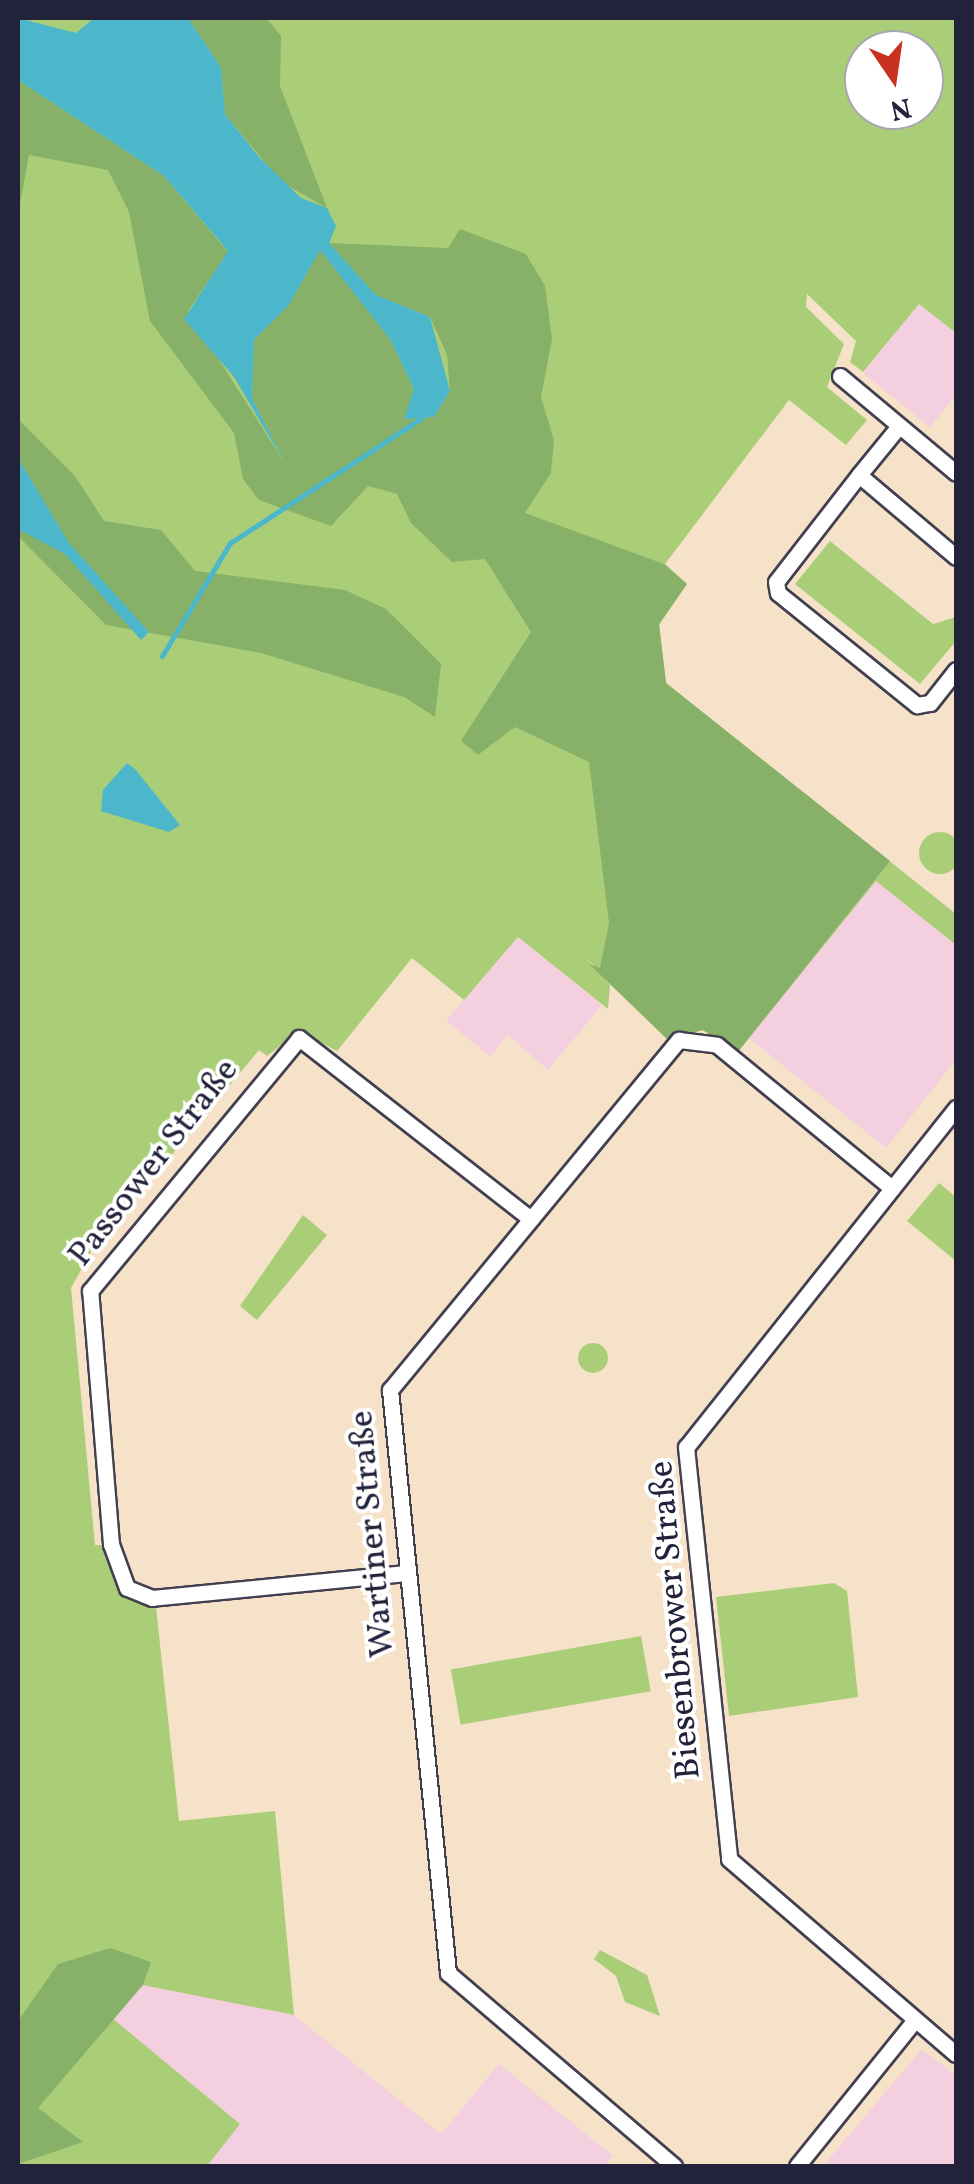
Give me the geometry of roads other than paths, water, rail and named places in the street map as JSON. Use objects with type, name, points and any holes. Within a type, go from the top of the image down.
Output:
[{"type":"street","points":[[840,376],[956,472]]},
{"type":"street","points":[[899,426],[776,582],[778,593],[916,705],[930,702],[956,670]]},
{"type":"street","points":[[860,476],[956,557]]},
{"type":"street","name":"Wartiner Straße","points":[[674,2166],[448,1973],[390,1390],[665,1050],[688,1037],[717,1045],[892,1188]]},
{"type":"street","name":"Passower Straße","points":[[406,1573],[152,1598],[127,1588],[111,1544],[90,1290],[299,1038],[531,1219]]},
{"type":"street","name":"Biesenbrower Straße","points":[[956,1108],[686,1447],[729,1859],[956,2054]]},
{"type":"street","points":[[797,2166],[916,2020]]},
{"type":"water","points":[[18,18],[76,33],[94,18],[188,18],[221,67],[225,114],[259,157],[301,198],[327,208],[336,226],[329,243],[376,295],[430,317],[450,391],[434,417],[404,419],[414,389],[390,339],[320,250],[289,305],[254,340],[252,398],[286,465],[234,377],[184,319],[228,251],[164,176],[18,80]]},
{"type":"water","points":[[18,458],[69,543],[149,632],[141,640],[65,554],[18,529]]},
{"type":"water","points":[[127,763],[180,825],[169,832],[101,811],[103,790]]},
{"type":"waterway","points":[[162,656],[230,543],[422,418]]}]
